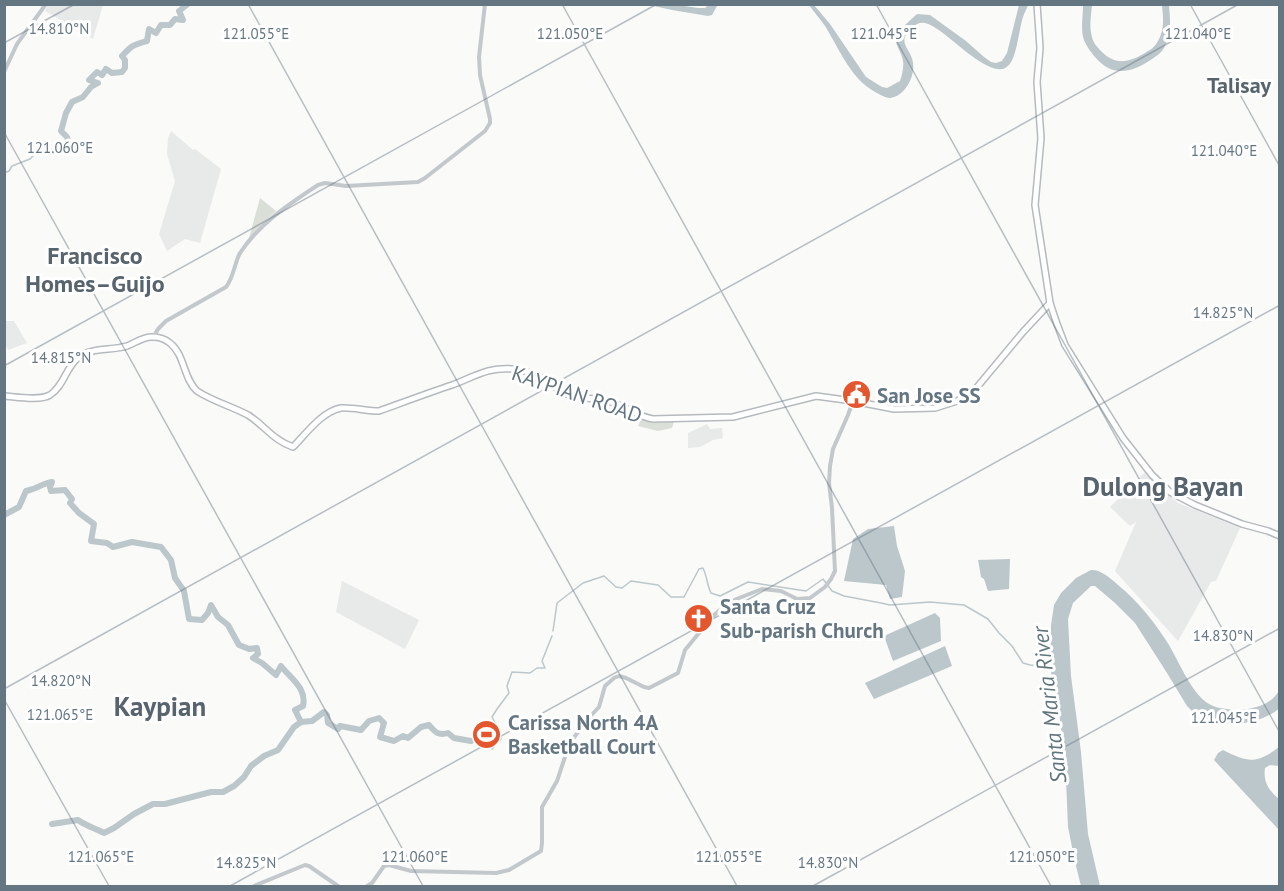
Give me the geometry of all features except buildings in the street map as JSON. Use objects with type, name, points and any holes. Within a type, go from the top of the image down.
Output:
[{"type":"main road","points":[[1037,4],[1040,45],[1037,82],[1041,138],[1035,205],[1050,303],[1065,345],[1123,438],[1152,475],[1170,492],[1195,506],[1280,536]]},
{"type":"main road","name":"KAYPIAN ROAD","points":[[154,336],[164,339],[173,346],[188,380],[196,391],[247,414],[278,440],[293,447],[318,421],[342,408],[379,411],[494,369],[514,369],[525,372],[544,380],[563,393],[574,397],[614,402],[642,417],[653,419],[733,417],[816,396],[853,400],[894,409],[934,408],[964,398],[973,392],[1050,303]]},
{"type":"main road","points":[[4,396],[47,397],[56,389],[71,365],[81,356],[126,346],[154,336]]},
{"type":"street","points":[[4,72],[17,44],[46,4]]},
{"type":"street","points":[[154,336],[166,321],[226,287],[232,278],[235,262],[244,248],[280,210],[318,185],[325,183],[346,186],[418,182],[486,131],[490,119],[480,75],[479,57],[485,4]]},
{"type":"street","points":[[367,886],[372,883],[384,866],[389,865],[411,871],[495,873],[509,870],[541,851],[543,843],[542,807],[557,781],[568,748],[585,722],[599,707],[609,681],[620,676],[649,688],[678,673],[685,650],[713,616],[729,602],[762,589],[781,591],[797,599],[810,598],[825,587],[835,571],[830,466],[833,449],[853,400]]},
{"type":"street","points":[[254,886],[305,865],[338,886]]},
{"type":"shaded area","points":[[48,5],[103,5],[93,39],[45,11]]},
{"type":"shaded area","points":[[649,5],[698,8],[705,8],[708,5],[717,6],[712,15],[708,16]]},
{"type":"shaded area","points":[[809,5],[814,5],[830,24],[866,77],[887,88],[900,81],[903,63],[896,42],[905,25],[917,14],[930,15],[984,57],[996,63],[1002,61],[1007,53],[1019,5],[1028,5],[1012,61],[1001,69],[991,67],[967,53],[933,26],[923,23],[915,25],[908,32],[904,41],[913,63],[911,80],[900,94],[890,98],[868,87],[853,72],[825,26]]},
{"type":"shaded area","points":[[1083,5],[1092,5],[1090,21],[1096,45],[1107,56],[1123,61],[1139,56],[1155,45],[1163,28],[1162,5],[1169,5],[1170,31],[1165,46],[1156,56],[1134,69],[1120,71],[1107,67],[1095,57],[1084,40]]},
{"type":"shaded area","points":[[171,131],[193,150],[195,149],[221,169],[200,243],[185,239],[167,251],[159,234],[175,181],[167,154]]},
{"type":"shaded area","points":[[260,198],[276,211],[249,238]]},
{"type":"shaded area","points":[[4,321],[14,321],[27,343],[8,350],[5,344]]},
{"type":"shaded area","points":[[641,419],[654,422],[674,421],[672,428],[658,431],[638,426]]},
{"type":"shaded area","points":[[707,424],[710,429],[722,428],[723,438],[700,447],[688,448],[688,433]]},
{"type":"shaded area","points":[[1146,471],[1158,484],[1150,492],[1155,498],[1163,489],[1178,503],[1240,528],[1216,581],[1211,582],[1178,641],[1115,571],[1136,522],[1130,526],[1110,507]]},
{"type":"shaded area","points":[[894,526],[897,546],[905,571],[902,597],[890,599],[886,585],[844,581],[853,539],[868,529]]},
{"type":"shaded area","points":[[1010,559],[1009,589],[988,591],[981,577],[978,560]]},
{"type":"shaded area","points":[[1091,570],[1099,571],[1109,577],[1140,606],[1164,637],[1182,670],[1205,701],[1219,708],[1248,709],[1266,703],[1279,691],[1280,708],[1258,720],[1232,724],[1207,720],[1196,714],[1187,706],[1135,623],[1095,586],[1091,586],[1073,603],[1068,619],[1071,676],[1081,752],[1088,834],[1100,886],[1081,886],[1068,827],[1065,756],[1050,666],[1051,625],[1054,605],[1061,593],[1076,578]]},
{"type":"shaded area","points":[[342,581],[419,620],[405,649],[336,612]]},
{"type":"shaded area","points":[[935,613],[940,618],[941,641],[893,661],[884,636]]},
{"type":"shaded area","points":[[945,646],[952,666],[874,699],[865,683]]},
{"type":"shaded area","points":[[1279,747],[1279,766],[1270,765],[1265,768],[1265,778],[1272,792],[1279,799],[1279,830],[1214,760],[1223,750],[1252,760]]},
{"type":"waterway","points":[[48,151],[61,151],[69,145],[67,137],[61,131],[66,113],[72,102],[83,97],[91,87],[98,83],[89,80],[97,72],[102,75],[106,69],[112,73],[122,72],[125,68],[125,60],[122,56],[125,52],[147,41],[149,29],[156,33],[161,25],[170,25],[175,19],[183,20],[179,11],[188,4]]},
{"type":"waterway","points":[[4,173],[12,166],[43,151]]},
{"type":"waterway","points":[[4,515],[19,507],[26,491],[52,482],[51,491],[65,490],[72,499],[70,503],[94,524],[91,541],[107,543],[113,547],[132,542],[161,547],[171,560],[175,578],[184,591],[189,619],[202,620],[211,605],[218,617],[228,625],[239,645],[249,649],[257,648],[258,654],[253,658],[276,675],[281,666],[303,694],[303,706],[295,710],[301,722]]},
{"type":"waterway","name":"Santa Maria River","points":[[553,631],[557,603],[583,583],[604,576],[616,587],[622,588],[631,581],[658,585],[671,597],[684,597],[699,569],[703,568],[711,593],[720,596],[748,582],[806,591],[823,579],[832,591],[844,596],[890,605],[930,602],[964,605],[988,619],[1012,646],[1023,663],[1041,666],[1050,663]]},
{"type":"waterway","points":[[482,742],[492,749],[501,739],[492,717],[509,693],[507,686],[512,672],[530,673],[537,668],[545,668],[542,661],[552,636]]},
{"type":"waterway","points":[[52,824],[78,820],[104,833],[153,804],[165,804],[211,792],[223,792],[234,786],[251,766],[264,756],[278,750],[294,727],[301,722],[312,721],[324,712],[328,723],[338,729],[340,726],[361,730],[369,721],[379,718],[384,723],[380,737],[394,741],[403,736],[408,738],[421,727],[429,725],[439,734],[448,733],[454,738],[471,741]]},
{"type":"place","name":"San Jose SS","points":[[856,395]]},
{"type":"place","name":"Santa Cruz Sub-parish Church","points":[[699,618]]},
{"type":"place","name":"Carissa North 4A Basketball Court","points":[[487,734]]},
{"type":"district","name":"Talisay","points":[[1239,85]]},
{"type":"district","name":"Francisco Homes–Guijo","points":[[95,269]]},
{"type":"district","name":"Dulong Bayan","points":[[1163,486]]},
{"type":"district","name":"Kaypian","points":[[160,706]]}]
